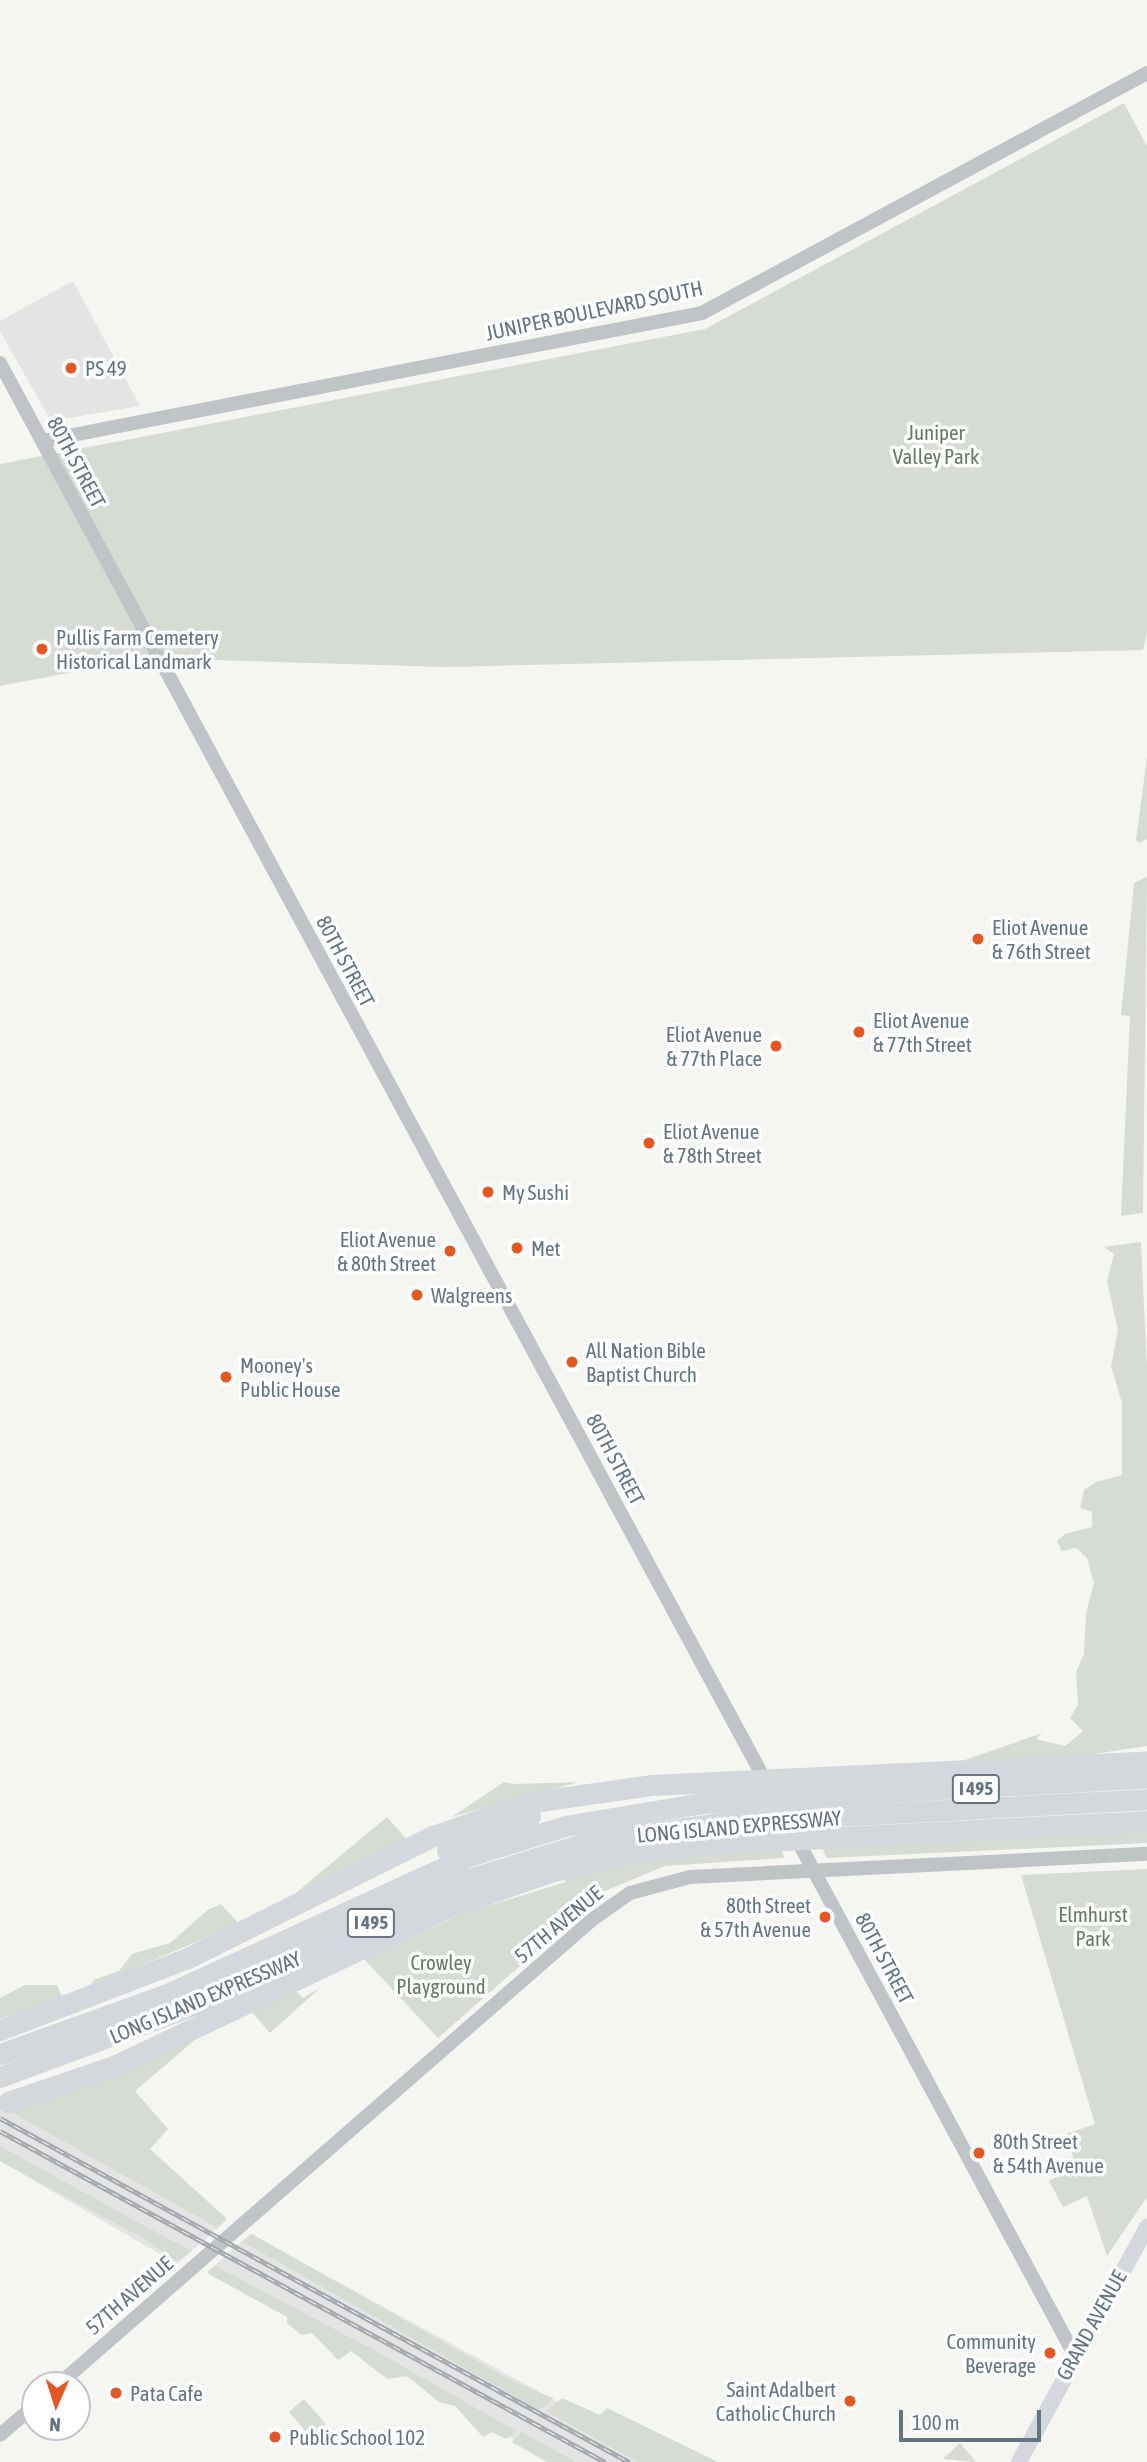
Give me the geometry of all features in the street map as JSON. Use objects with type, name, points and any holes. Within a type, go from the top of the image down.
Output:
[{"type":"highway","points":[[972,1769],[1147,1751]]},
{"type":"highway","points":[[0,2030],[223,1943],[466,1823],[557,1796],[733,1780],[1147,1762]]},
{"type":"highway","name":"LONG ISLAND EXPRESSWAY","points":[[0,2054],[165,1994],[432,1871],[531,1835],[633,1812],[746,1800],[1147,1777]]},
{"type":"highway","points":[[338,1914],[394,1875],[492,1830],[552,1809],[644,1786]]},
{"type":"highway","name":"LONG ISLAND EXPRESSWAY","points":[[0,2077],[183,2010],[491,1870],[624,1835],[760,1831],[817,1818],[1147,1798]]},
{"type":"highway","points":[[8,2102],[114,2066],[447,1909],[511,1884],[633,1853],[760,1831],[825,1839],[1147,1821]]},
{"type":"main road","name":"GRAND AVENUE","points":[[1019,2462],[1074,2354],[1147,2227]]},
{"type":"street","name":"JUNIPER BOULEVARD SOUTH","points":[[41,441],[702,313],[1147,73]]},
{"type":"street","name":"80TH STREET","points":[[0,363],[1074,2354]]},
{"type":"street","name":"57TH AVENUE","points":[[74,2371],[611,1905],[652,1884],[675,1879],[1147,1854]]},
{"type":"street","points":[[0,2435],[21,2417]]},
{"type":"shaded area","name":"PS 49","points":[[73,281],[140,406],[51,421],[0,331],[0,321]]},
{"type":"shaded area","points":[[0,2097],[204,2202],[227,2220],[177,2264],[0,2161]]},
{"type":"shaded area","points":[[250,2234],[560,2403],[714,2462],[551,2462],[422,2385],[207,2272]]},
{"type":"green space","name":"Juniper Valley Park","points":[[1124,103],[1147,146],[1147,633],[1143,650],[446,667],[179,659],[127,662],[0,686],[0,464],[705,329]]},
{"type":"green space","points":[[1147,757],[1147,839],[1140,843],[1136,840]]},
{"type":"green space","points":[[1147,877],[1143,1213],[1121,1216],[1130,1016],[1121,1015],[1134,883]]},
{"type":"green space","points":[[1141,1242],[1147,1368],[1147,1746],[1081,1756],[962,1761],[1042,1733],[1036,1739],[1065,1746],[1083,1731],[1070,1718],[1078,1705],[1076,1672],[1084,1654],[1086,1613],[1094,1583],[1087,1558],[1076,1548],[1062,1551],[1057,1541],[1065,1534],[1092,1527],[1092,1512],[1080,1508],[1084,1490],[1096,1482],[1122,1475],[1122,1403],[1111,1366],[1118,1330],[1107,1281],[1114,1254],[1104,1247]]},
{"type":"green space","points":[[504,1782],[516,1784],[579,1782],[452,1817]]},
{"type":"green space","points":[[387,1817],[409,1842],[279,1907]]},
{"type":"green space","points":[[1147,1830],[1147,1843],[827,1858],[822,1848]]},
{"type":"green space","name":"Crowley Playground","points":[[782,1850],[784,1858],[665,1866],[605,1891],[438,2038],[364,1959],[464,1913],[566,1882],[563,1878],[673,1857]]},
{"type":"green space","name":"Elmhurst Park","points":[[1147,1869],[1147,2197],[1107,2256],[1087,2196],[1063,2207],[1049,2181],[1076,2167],[1066,2134],[1095,2124],[1021,1875]]},
{"type":"green space","points":[[221,1904],[239,1924],[92,1986],[93,1980],[119,1971],[132,1954],[170,1943],[209,1909]]},
{"type":"green space","points":[[25,1985],[57,1985],[62,1997],[0,2019],[0,1998]]},
{"type":"green space","points":[[320,1988],[270,2033],[251,2011],[296,1991],[303,1998]]},
{"type":"green space","points":[[202,2034],[135,2091],[168,2129],[150,2149],[226,2218],[218,2228],[11,2112]]},
{"type":"green space","points":[[0,2146],[191,2251],[177,2262],[148,2241],[0,2161]]},
{"type":"green space","points":[[252,2234],[512,2381],[553,2398],[539,2410],[243,2242]]},
{"type":"green space","points":[[215,2266],[372,2349],[516,2431],[506,2439],[492,2432],[483,2437],[455,2406],[439,2402],[407,2376],[387,2379],[351,2351],[338,2360],[312,2333],[301,2335],[287,2323],[287,2317],[207,2273]]},
{"type":"green space","points":[[562,2398],[600,2415],[607,2408],[718,2462],[638,2462],[546,2411]]},
{"type":"green space","points":[[304,2399],[326,2424],[311,2437],[289,2412]]},
{"type":"green space","points":[[522,2432],[576,2462],[547,2462],[512,2442]]},
{"type":"green space","points":[[960,2443],[976,2462],[943,2459]]},
{"type":"railway","points":[[0,2118],[629,2462]]},
{"type":"railway","points":[[0,2131],[605,2462]]},
{"type":"place","name":"PS 49","points":[[71,368]]},
{"type":"place","name":"Pullis Farm Cemetery Historical Landmark","points":[[42,649]]},
{"type":"place","name":"Eliot Avenue & 76th Street","points":[[978,939]]},
{"type":"place","name":"Eliot Avenue & 77th Street","points":[[859,1032]]},
{"type":"place","name":"Eliot Avenue & 77th Place","points":[[776,1046]]},
{"type":"place","name":"Eliot Avenue & 78th Street","points":[[649,1143]]},
{"type":"place","name":"My Sushi","points":[[488,1192]]},
{"type":"place","name":"Met","points":[[517,1248]]},
{"type":"place","name":"Eliot Avenue & 80th Street","points":[[450,1251]]},
{"type":"place","name":"Walgreens","points":[[417,1295]]},
{"type":"place","name":"All Nation Bible Baptist Church","points":[[572,1362]]},
{"type":"place","name":"Mooney's Public House","points":[[226,1377]]},
{"type":"place","name":"80th Street & 57th Avenue","points":[[825,1917]]},
{"type":"place","name":"80th Street & 54th Avenue","points":[[979,2153]]},
{"type":"place","name":"Community Beverage","points":[[1050,2353]]},
{"type":"place","name":"Pata Cafe","points":[[116,2393]]},
{"type":"place","name":"Saint Adalbert Catholic Church","points":[[850,2401]]},
{"type":"place","name":"Public School 102","points":[[275,2437]]}]
